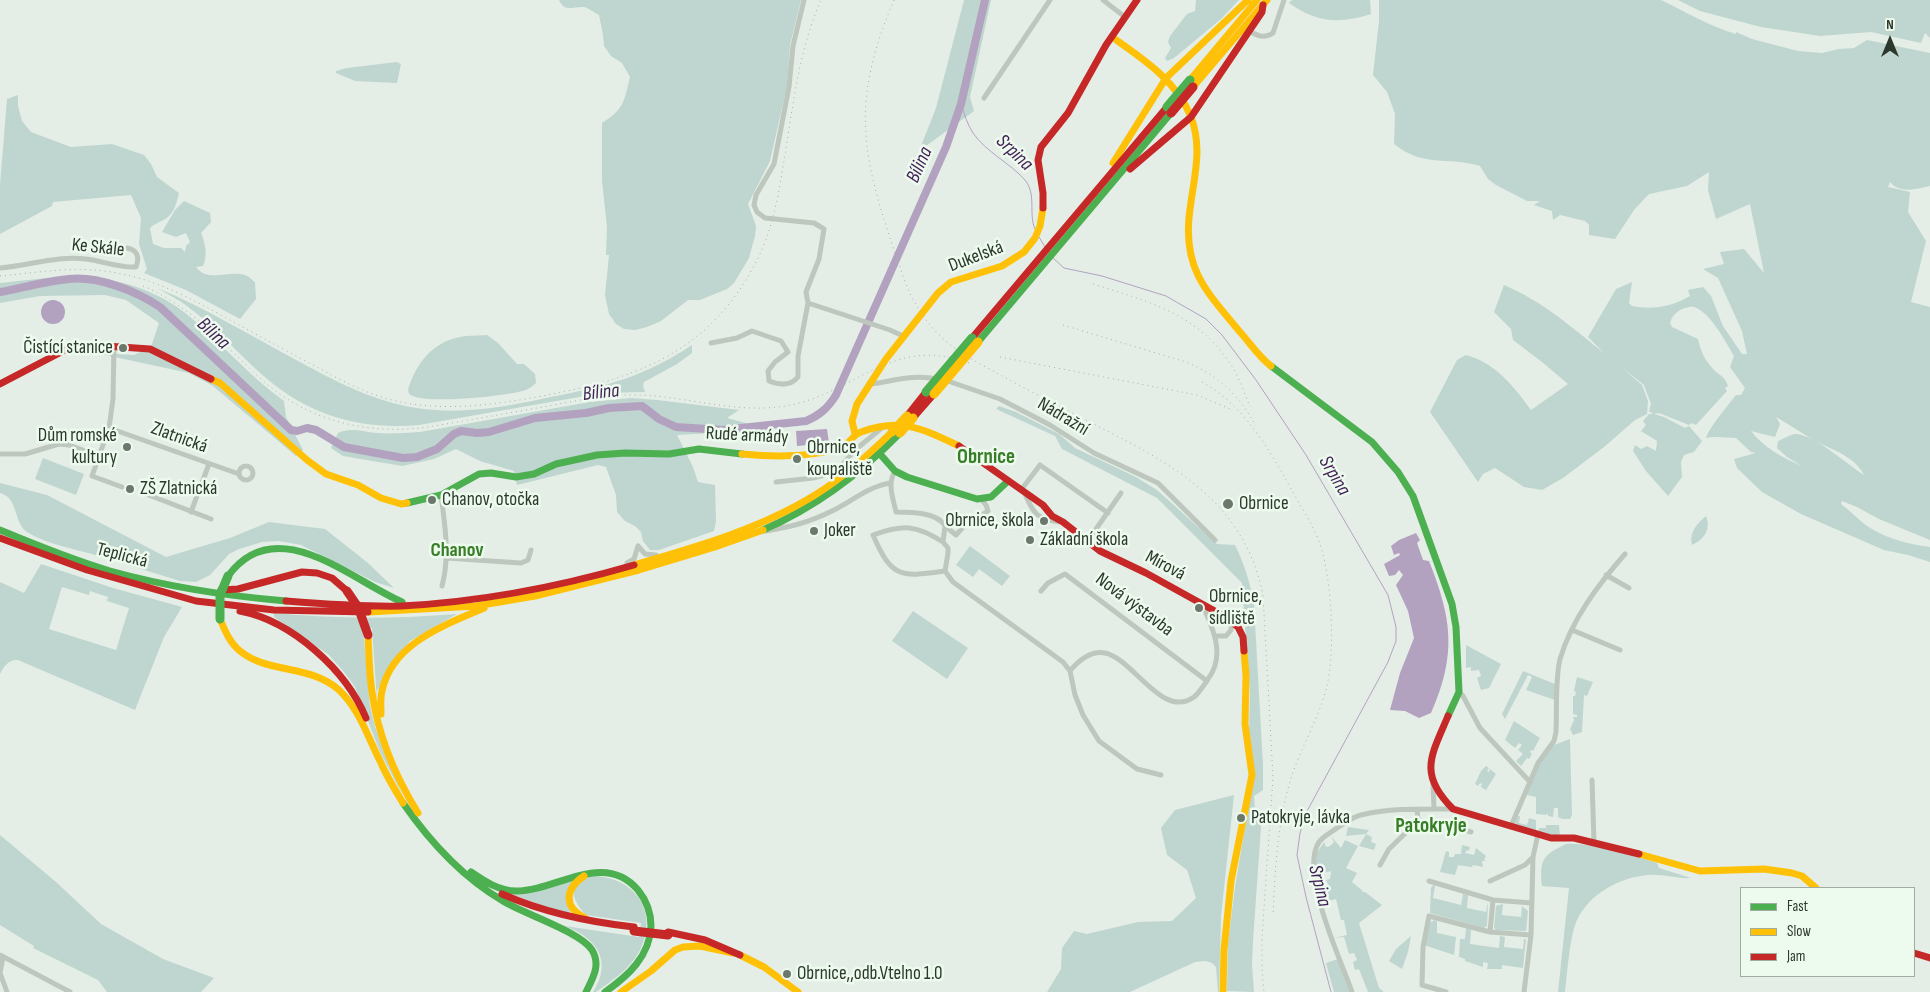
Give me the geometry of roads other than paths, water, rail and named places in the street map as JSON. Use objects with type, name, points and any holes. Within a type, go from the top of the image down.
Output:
[{"type":"main road","name":"Dukelská","points":[[854,434],[852,421],[854,410],[886,359],[938,293],[951,282],[1002,266],[1016,258],[1030,246],[1040,226],[1043,198],[1038,167],[1040,150],[1068,113],[1105,47],[1137,0]]},
{"type":"main road","points":[[1063,234],[1113,162],[1166,78],[1248,0]]},
{"type":"main road","points":[[1084,204],[1169,110],[1262,2]]},
{"type":"main road","points":[[1118,177],[1130,170],[1191,118],[1262,12],[1262,2]]},
{"type":"main road","points":[[1112,37],[1149,63],[1166,78],[1181,97],[1191,118],[1197,139],[1198,162],[1188,230],[1191,255],[1196,273],[1214,302],[1267,363],[1372,442],[1398,472],[1412,496],[1424,523],[1452,604],[1458,643],[1459,692],[1432,754],[1430,766],[1433,783],[1444,800],[1453,808],[1551,838],[1574,838],[1594,842],[1700,871],[1764,870],[1792,873],[1802,876],[1815,887]]},
{"type":"main road","points":[[238,601],[410,605],[475,598],[559,584],[619,569],[704,543],[758,523],[802,503],[844,474],[912,421],[930,393],[1063,234],[1118,177],[1169,110]]},
{"type":"main road","points":[[0,384],[67,349],[91,345],[114,346]]},
{"type":"main road","name":"Rudé armády","points":[[114,346],[150,349],[220,383],[307,460],[326,474],[358,485],[381,498],[401,504],[441,495],[479,474],[491,473],[516,476],[534,474],[556,464],[597,455],[625,453],[668,454],[699,449],[770,457],[816,454],[843,447],[854,434]]},
{"type":"main road","name":"Mírová","points":[[885,425],[912,421],[959,446],[1043,504],[1058,521],[1100,551],[1231,621]]},
{"type":"main road","points":[[854,434],[885,425]]},
{"type":"main road","points":[[238,601],[332,612],[410,612],[491,605],[566,590],[612,578],[737,539],[804,510],[851,478],[880,454],[896,433]]},
{"type":"main road","points":[[880,454],[895,471],[907,477],[968,497],[981,499],[991,497],[997,494],[1008,480]]},
{"type":"main road","name":"Teplická","points":[[0,530],[78,561],[142,579],[238,601]]},
{"type":"main road","name":"Teplická","points":[[0,538],[108,577],[191,600],[216,604],[238,601]]},
{"type":"main road","points":[[410,605],[390,598],[331,562],[305,552],[275,548],[257,553],[241,562],[228,576],[220,596],[220,619],[226,636],[248,658],[318,678],[342,693],[360,716],[386,776],[435,846],[476,884],[523,913],[574,934],[592,948],[598,969],[586,992]]},
{"type":"main road","points":[[142,579],[226,590],[251,586],[287,574],[305,571],[336,581],[347,591],[358,607],[368,635],[373,699],[379,729],[395,773],[422,820],[443,846],[484,884],[540,910],[585,922],[668,934],[737,954],[764,967],[798,992]]},
{"type":"main road","points":[[216,604],[248,612],[273,622],[318,652],[334,667],[358,699],[389,775],[406,806]]},
{"type":"main road","points":[[395,773],[383,731],[380,706],[382,684],[388,672],[401,654],[421,638],[449,622],[491,605]]},
{"type":"main road","points":[[1223,992],[1224,950],[1231,881],[1252,775],[1245,724],[1246,676],[1243,637],[1231,621]]},
{"type":"main road","points":[[471,872],[496,886],[515,891],[534,889],[575,874],[590,872],[613,874],[629,882],[643,896],[651,917],[650,936],[643,955],[626,976],[606,992]]},
{"type":"main road","points":[[590,872],[576,880],[570,888],[569,900],[574,911],[585,918],[621,924],[634,929]]},
{"type":"main road","points":[[502,900],[538,914],[568,921],[634,929]]},
{"type":"main road","points":[[621,992],[651,971],[676,950],[683,947],[700,946],[737,954]]},
{"type":"main road","points":[[1915,953],[1930,958]]},
{"type":"street","points":[[788,352],[775,362],[768,371],[767,377],[771,382],[788,384],[798,377],[798,356],[808,303],[806,292],[819,259],[824,229],[814,223],[765,218],[757,212],[754,205],[756,195],[769,176],[774,164],[789,87],[793,46],[804,0]]},
{"type":"street","points":[[984,98],[1050,0]]},
{"type":"street","points":[[1103,0],[1125,17]]},
{"type":"street","points":[[1249,30],[1257,36],[1264,37],[1273,33],[1284,0]]},
{"type":"street","name":"Ke Skále","points":[[0,268],[24,266],[66,258],[85,258],[136,267],[138,261],[137,253],[135,250],[126,248]]},
{"type":"street","points":[[808,303],[903,336]]},
{"type":"street","points":[[711,343],[737,338],[752,330],[781,341],[788,352],[798,356]]},
{"type":"street","points":[[114,346],[113,399],[109,428],[92,476],[122,487]]},
{"type":"street","name":"Nádražní","points":[[871,384],[926,376],[955,382],[1000,399],[1050,425],[1094,453],[1158,483],[1215,540]]},
{"type":"street","points":[[776,482],[813,478],[836,472],[855,450],[885,425]]},
{"type":"street","name":"Zlatnická","points":[[109,428],[239,474]]},
{"type":"street","points":[[0,454],[25,454],[60,444],[69,445],[99,456]]},
{"type":"street","points":[[191,512],[209,464]]},
{"type":"street","points":[[1022,490],[1040,465],[1108,513]]},
{"type":"street","points":[[895,471],[890,483],[896,512],[922,514],[939,520],[956,535],[964,526],[988,511],[981,499]]},
{"type":"street","points":[[737,539],[797,526],[835,510],[874,488],[890,483]]},
{"type":"street","points":[[141,492],[211,519]]},
{"type":"street","points":[[1087,542],[1121,493]]},
{"type":"street","points":[[441,495],[446,558],[446,572],[442,586]]},
{"type":"street","points":[[944,542],[945,526]]},
{"type":"street","points":[[945,571],[910,575],[893,568],[883,558],[873,535],[888,530],[908,527],[919,529],[944,542],[948,548],[945,571],[953,582],[1063,662],[1070,671],[1075,695],[1084,715],[1099,741],[1137,769],[1161,775]]},
{"type":"street","points":[[559,584],[569,578],[628,563],[634,559],[638,546],[649,556],[693,544],[704,543]]},
{"type":"street","points":[[446,558],[521,562],[528,560],[531,550]]},
{"type":"street","points":[[1511,826],[1538,763],[1554,741],[1560,660],[1572,630],[1596,588],[1625,554]]},
{"type":"street","name":"Nová výstavba","points":[[1041,591],[1048,583],[1065,574],[1207,681]]},
{"type":"street","points":[[1606,575],[1629,588]]},
{"type":"street","points":[[1070,671],[1077,663],[1092,653],[1103,652],[1116,656],[1163,699],[1173,702],[1186,701],[1195,697],[1212,674],[1217,660],[1217,645],[1202,604]]},
{"type":"street","points":[[1214,636],[1226,636],[1231,630],[1231,621]]},
{"type":"street","points":[[1572,630],[1620,650]]},
{"type":"street","points":[[1459,692],[1480,728],[1530,782]]},
{"type":"street","points":[[1592,780],[1594,842]]},
{"type":"street","points":[[1433,783],[1434,809]]},
{"type":"street","points":[[1352,992],[1329,932],[1313,876],[1314,856],[1319,841],[1350,819],[1360,815],[1416,809],[1453,808]]},
{"type":"street","points":[[1416,809],[1418,820]]},
{"type":"street","points":[[1418,820],[1444,823],[1471,832]]},
{"type":"street","points":[[1380,865],[1389,849],[1418,820]]},
{"type":"street","points":[[1524,992],[1531,935],[1533,857],[1538,834]]},
{"type":"street","points":[[1490,881],[1525,865],[1533,857]]},
{"type":"street","points":[[1429,881],[1493,900],[1532,903]]},
{"type":"street","points":[[1490,932],[1493,900]]},
{"type":"street","points":[[1446,992],[1422,984],[1423,947],[1429,916],[1490,932],[1531,935]]},
{"type":"street","points":[[7,992],[0,973],[2,956],[70,992]]},
{"type":"waterway","name":"Bílina","points":[[0,292],[69,279],[105,282],[129,290],[160,307],[291,430],[297,431],[307,428],[316,430],[344,447],[403,458],[417,457],[437,449],[454,434],[461,431],[489,432],[535,418],[586,413],[609,408],[642,406],[659,419],[676,427],[723,430],[806,421],[823,411],[836,395],[946,147],[961,104],[985,0]]},
{"type":"waterway","name":"Srpina","points":[[961,104],[969,126],[978,140],[1019,174],[1029,186],[1035,229]]},
{"type":"waterway","name":"Srpina","points":[[1039,237],[1045,247]]},
{"type":"waterway","name":"Srpina","points":[[1053,258],[1064,268],[1102,276],[1166,296],[1206,319],[1222,335],[1256,380],[1306,455],[1388,595],[1396,627],[1396,641],[1388,662],[1306,813],[1300,833],[1297,855],[1331,992]]},
{"type":"railway","points":[[0,276],[61,270],[92,270],[107,271],[148,281],[196,302],[334,377],[370,393],[406,403],[442,407],[495,403],[567,391],[632,373],[661,360],[688,343],[713,322],[735,296],[755,264],[769,231],[775,208],[801,63],[806,42],[821,0]]},
{"type":"railway","points":[[894,0],[872,63],[866,102],[866,140],[872,177],[888,232],[907,286],[921,313],[937,333],[964,355],[1136,446],[1166,463],[1192,482],[1216,504],[1237,529],[1252,559],[1263,595],[1273,777],[1262,938],[1264,992]]},
{"type":"railway","points":[[1093,284],[1152,304],[1188,321],[1204,333],[1234,370],[1250,407]]},
{"type":"railway","points":[[143,286],[160,294],[192,315],[261,379],[278,393],[296,404],[315,414],[335,421],[377,428],[420,428],[618,395],[670,398],[750,408],[771,408],[791,405],[815,398],[897,360],[919,356],[943,356],[969,363]]},
{"type":"railway","points":[[1063,325],[1197,367],[1227,387],[1256,426]]},
{"type":"railway","points":[[1000,357],[1197,395],[1230,409]]},
{"type":"railway","points":[[1202,382],[1216,391],[1240,412],[1269,451],[1319,541],[1330,594],[1332,636],[1329,674],[1322,702],[1297,761],[1285,801],[1277,850],[1273,916]]},
{"type":"place","name":"Čistící stanice","points":[[123,348]]},
{"type":"place","name":"Dům romské kultury","points":[[127,447]]},
{"type":"place","name":"Obrnice, koupaliště","points":[[797,459]]},
{"type":"place","name":"ZŠ Zlatnická","points":[[130,489]]},
{"type":"place","name":"Chanov, otočka","points":[[432,500]]},
{"type":"place","name":"Obrnice","points":[[1228,504]]},
{"type":"place","name":"Obrnice, škola","points":[[1044,521]]},
{"type":"place","name":"Joker","points":[[814,531]]},
{"type":"place","name":"Základní škola","points":[[1030,540]]},
{"type":"place","name":"Obrnice, sídliště","points":[[1199,608]]},
{"type":"place","name":"Patokryje, lávka","points":[[1241,818]]},
{"type":"place","name":"Obrnice,,odb.Vtelno 1.0","points":[[787,974]]},
{"type":"district","name":"Obrnice","points":[[986,458]]},
{"type":"district","name":"Chanov","points":[[457,551]]},
{"type":"district","name":"Patokryje","points":[[1431,827]]}]
